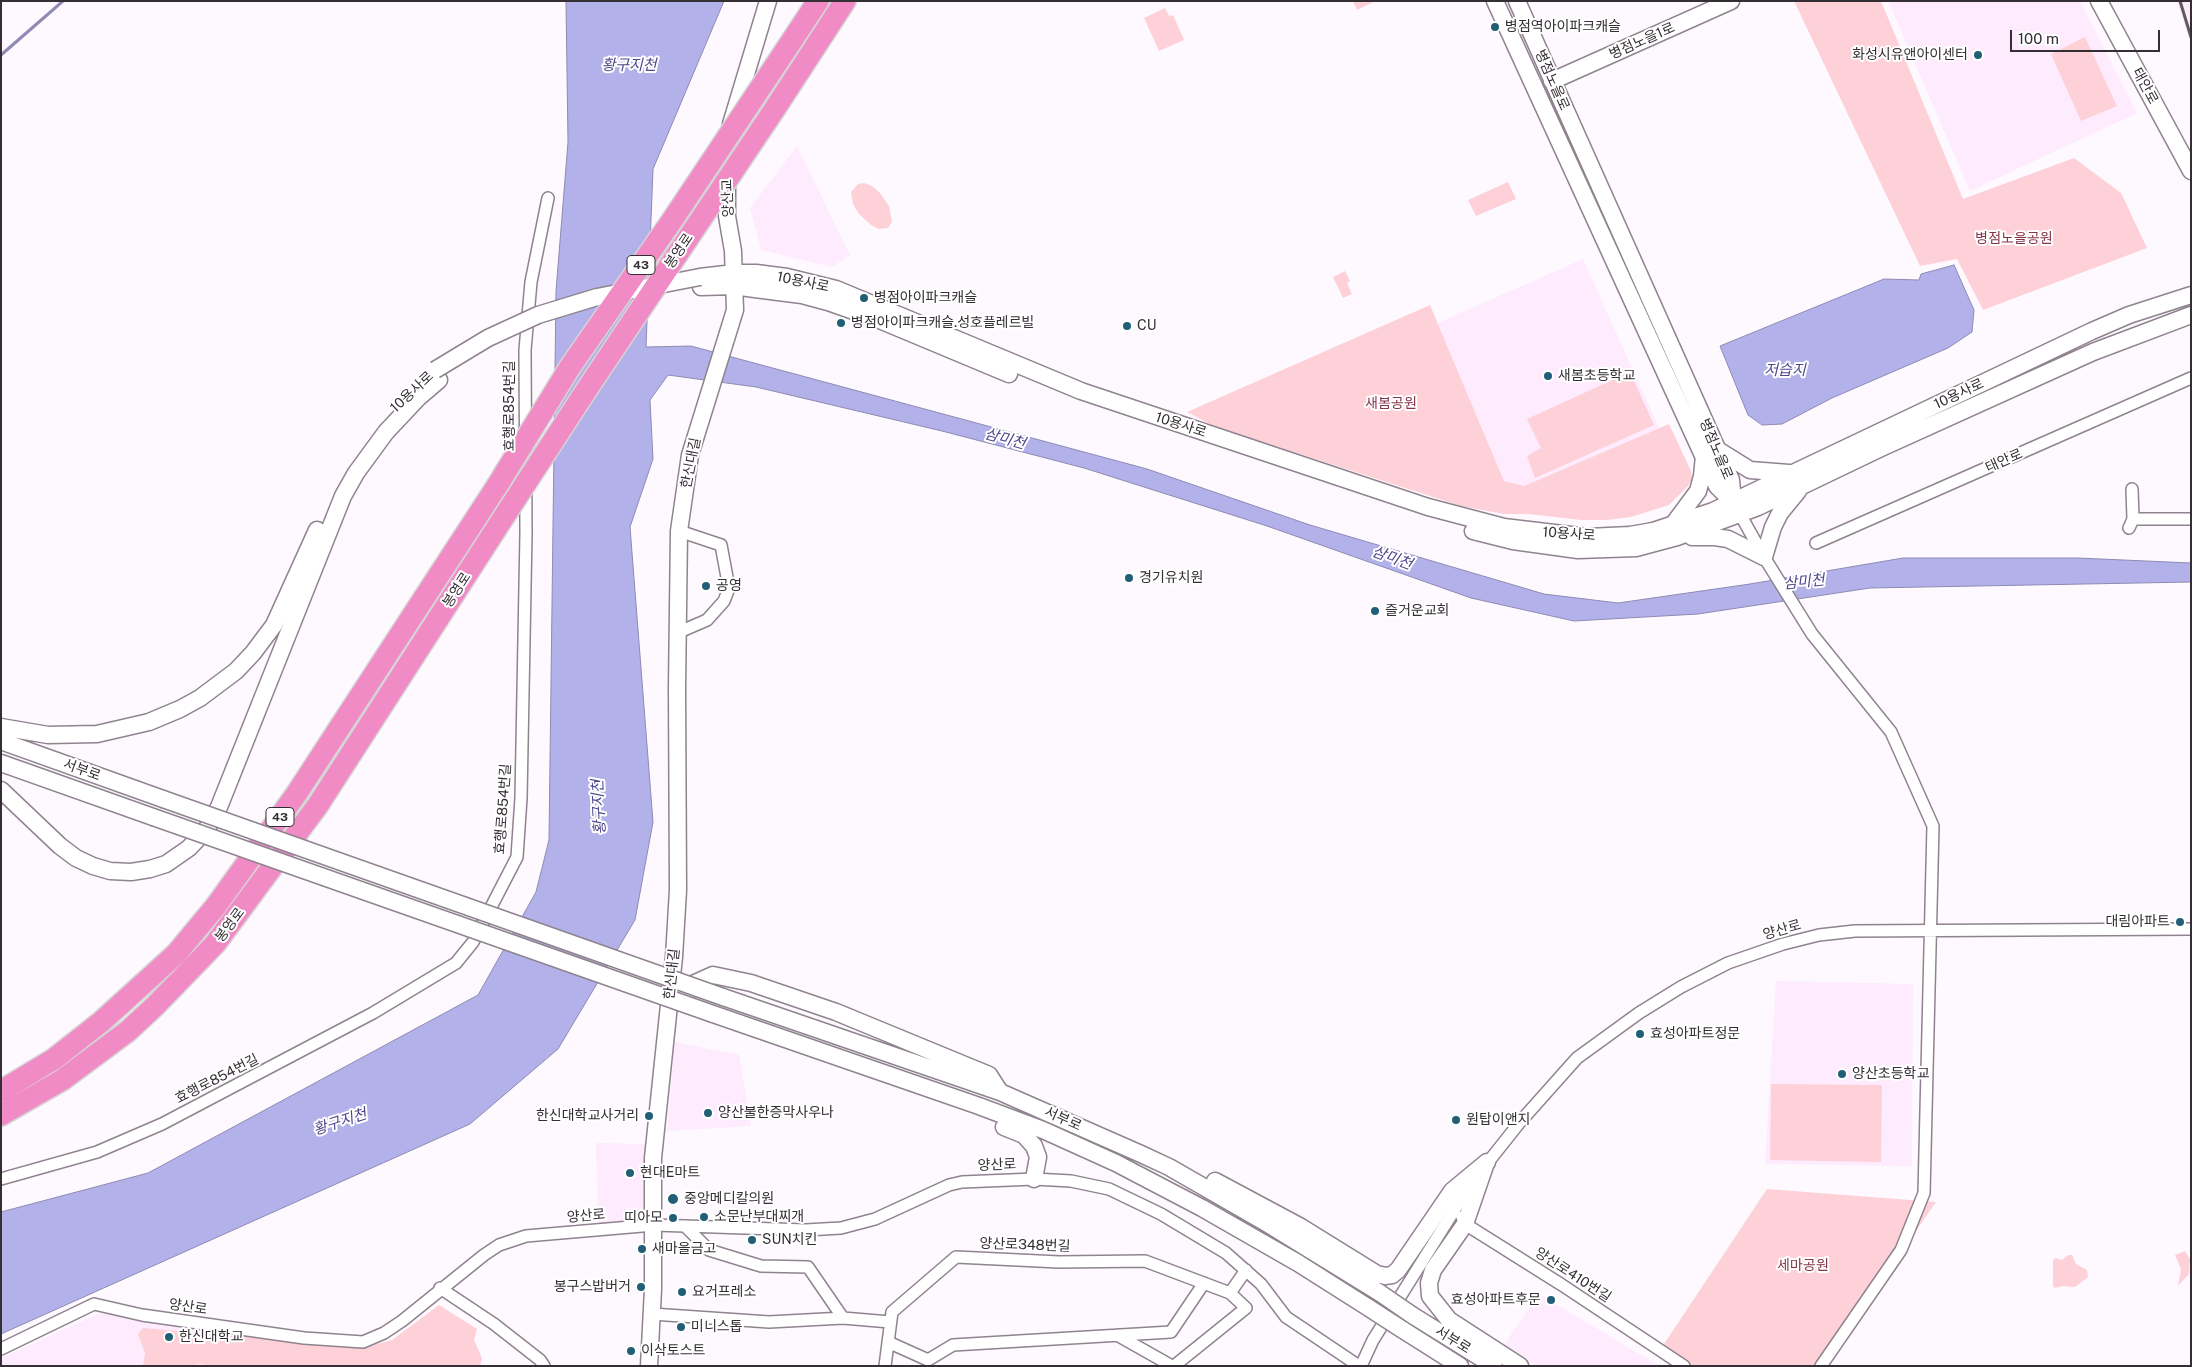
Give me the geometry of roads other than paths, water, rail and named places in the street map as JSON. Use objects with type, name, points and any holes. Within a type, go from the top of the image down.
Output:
[{"type":"highway","name":"봉영로","points":[[1,1091],[54,1059],[101,1022],[176,954],[216,906],[297,793],[496,486],[570,367],[673,218],[818,1]]},
{"type":"highway","name":"봉영로","points":[[1,1115],[62,1080],[128,1031],[216,944],[318,805],[591,383],[845,1]]},
{"type":"street","name":"양산교","points":[[708,397],[735,310],[734,280],[727,216],[727,156],[730,124],[768,1]]},
{"type":"street","name":"병점노을로","points":[[1495,1],[1563,152],[1711,453],[1731,480],[1737,508]]},
{"type":"street","name":"병점노을로","points":[[1517,1],[1581,145],[1711,453]]},
{"type":"street","name":"태안로","points":[[2099,1],[2191,171]]},
{"type":"street","name":"병점노을1로","points":[[1552,81],[1726,2]]},
{"type":"street","points":[[1506,27],[1513,29],[1520,26],[1525,20]]},
{"type":"street","points":[[1563,152],[1566,145],[1574,142],[1581,145]]},
{"type":"street","name":"효행로854번길","points":[[1,1179],[97,1152],[162,1124],[372,1013],[456,963],[473,942],[516,857],[521,798],[526,532],[525,350],[531,282],[548,198]]},
{"type":"street","name":"10용사로","points":[[289,610],[330,501],[348,467],[388,414],[488,338],[538,315],[597,297],[701,282],[734,280],[836,289],[1081,391],[1428,507],[1472,520],[1524,530],[1588,537],[1680,530],[1737,508],[1878,441],[2092,331],[2129,315],[2191,295]]},
{"type":"street","name":"10용사로","points":[[1878,441],[2093,352],[2191,315]]},
{"type":"street","name":"태안로","points":[[1816,543],[2191,378]]},
{"type":"street","name":"한신대길","points":[[649,1366],[654,1225],[653,1158],[678,890],[677,633],[679,531],[690,455],[708,397]]},
{"type":"street","points":[[1711,453],[1756,472],[1798,480],[1776,520],[1764,558],[1728,539],[1680,530],[1698,491],[1711,453]]},
{"type":"street","points":[[2132,489],[2131,523],[2191,519]]},
{"type":"street","points":[[1737,508],[1764,558],[1812,634],[1891,732],[1933,826],[1924,1193],[1901,1250],[1821,1366]]},
{"type":"street","points":[[677,633],[707,620],[724,602],[729,588],[721,545],[679,531]]},
{"type":"street","points":[[1,727],[48,735],[97,734],[149,722],[180,709],[206,694],[236,670],[289,610]]},
{"type":"street","points":[[1,790],[60,846],[76,858],[93,866],[131,872],[150,869],[179,857],[206,830],[219,807],[289,610]]},
{"type":"street","name":"서부로","points":[[1,741],[723,997],[1000,1092],[1169,1167],[1263,1221],[1494,1366]]},
{"type":"street","name":"서부로","points":[[1,763],[1043,1130],[1116,1163],[1202,1208],[1298,1264],[1460,1366]]},
{"type":"street","name":"양산로","points":[[1,1350],[94,1304],[152,1317],[304,1338],[363,1342],[384,1333],[402,1321],[440,1288],[500,1245],[526,1236],[654,1225],[806,1230],[841,1228],[876,1219],[949,1185],[962,1182],[1034,1179],[1071,1181],[1108,1189],[1161,1214],[1226,1253],[1261,1284],[1286,1317],[1360,1366],[1373,1340],[1470,1185],[1487,1162],[1577,1058],[1638,1012],[1697,979],[1728,963],[1783,944],[1819,936],[1856,931],[1931,929],[2191,929]]},
{"type":"street","points":[[669,997],[683,998],[693,984],[713,975],[752,983],[836,1012],[989,1075],[1000,1092]]},
{"type":"street","points":[[864,1066],[1024,1135],[1034,1146],[1038,1157],[1034,1179]]},
{"type":"street","points":[[1141,1154],[1190,1168],[1301,1227],[1377,1274],[1385,1276],[1392,1275],[1398,1270],[1452,1191],[1487,1162]]},
{"type":"street","points":[[1487,1162],[1465,1224],[1433,1270],[1429,1283],[1430,1296],[1449,1320],[1520,1366]]},
{"type":"street","points":[[1460,1201],[1461,1216],[1465,1224]]},
{"type":"street","name":"양산로410번길","points":[[1465,1224],[1562,1285],[1684,1366]]},
{"type":"street","points":[[685,1226],[709,1250],[762,1266],[808,1267],[843,1318]]},
{"type":"street","name":"양산로348번길","points":[[885,1366],[892,1312],[956,1257],[1059,1262],[1145,1261],[1230,1293]]},
{"type":"street","points":[[1117,1335],[1173,1366],[1246,1308],[1230,1293],[1246,1270]]},
{"type":"street","points":[[888,1342],[928,1360],[953,1345],[1171,1332],[1204,1283]]},
{"type":"street","points":[[440,1288],[494,1324],[540,1360],[544,1366]]},
{"type":"street","points":[[652,1314],[769,1322],[843,1318],[890,1322]]},
{"type":"water","name":"황구지천","points":[[566,1],[724,1],[653,169],[646,347],[691,346],[1147,469],[1310,525],[1544,594],[1618,603],[1750,584],[1903,558],[2078,558],[2191,563],[2191,582],[1870,588],[1698,614],[1574,621],[1471,598],[1267,526],[1084,468],[942,431],[756,387],[668,375],[650,400],[653,459],[630,527],[653,822],[635,920],[558,1049],[470,1124],[1,1334],[1,1212],[148,1173],[478,995],[536,892],[549,840],[556,291],[568,142]]},
{"type":"water","name":"저습지","points":[[1954,265],[1974,310],[1972,332],[1948,348],[1832,398],[1782,424],[1762,425],[1748,415],[1720,346],[1884,279],[1919,280],[1921,274]]},
{"type":"waterway","points":[[1,55],[63,1]]},
{"type":"railway","points":[[2180,1],[2191,37]]},
{"type":"place","name":"병점역아이파크캐슬","points":[[1495,27]]},
{"type":"place","name":"화성시유앤아이센터","points":[[1978,55]]},
{"type":"place","name":"병점아이파크캐슬","points":[[864,298]]},
{"type":"place","name":"병점아이파크캐슬.성호플레르빌","points":[[841,323]]},
{"type":"place","name":"CU","points":[[1127,326]]},
{"type":"place","name":"새봄초등학교","points":[[1548,376]]},
{"type":"place","name":"경기유치원","points":[[1129,578]]},
{"type":"place","name":"공영","points":[[706,586]]},
{"type":"place","name":"즐거운교회","points":[[1375,611]]},
{"type":"place","name":"대림아파트","points":[[2180,922]]},
{"type":"place","name":"효성아파트정문","points":[[1640,1034]]},
{"type":"place","name":"양산초등학교","points":[[1842,1074]]},
{"type":"place","name":"양산불한증막사우나","points":[[708,1113]]},
{"type":"place","name":"한신대학교사거리","points":[[649,1116]]},
{"type":"place","name":"원탑이앤지","points":[[1456,1120]]},
{"type":"place","name":"현대E마트","points":[[630,1173]]},
{"type":"place","name":"중앙메디칼의원","points":[[673,1199]]},
{"type":"place","name":"소문난부대찌개","points":[[704,1217]]},
{"type":"place","name":"띠아모","points":[[673,1218]]},
{"type":"place","name":"SUN치킨","points":[[752,1240]]},
{"type":"place","name":"새마을금고","points":[[642,1249]]},
{"type":"place","name":"봉구스밥버거","points":[[641,1287]]},
{"type":"place","name":"요거프레소","points":[[682,1292]]},
{"type":"place","name":"효성아파트후문","points":[[1551,1300]]},
{"type":"place","name":"미니스톱","points":[[681,1327]]},
{"type":"place","name":"한신대학교","points":[[169,1337]]},
{"type":"place","name":"이삭토스트","points":[[631,1351]]},
{"type":"park label","name":"병점노을공원","points":[[2014,239]]},
{"type":"park label","name":"새봄공원","points":[[1391,404]]},
{"type":"park label","name":"세마공원","points":[[1803,1266]]},
{"type":"water label","name":"삼미천","points":[[1005,439]]},
{"type":"water label","name":"삼미천","points":[[1392,558]]},
{"type":"water label","name":"삼미천","points":[[1804,582]]}]
